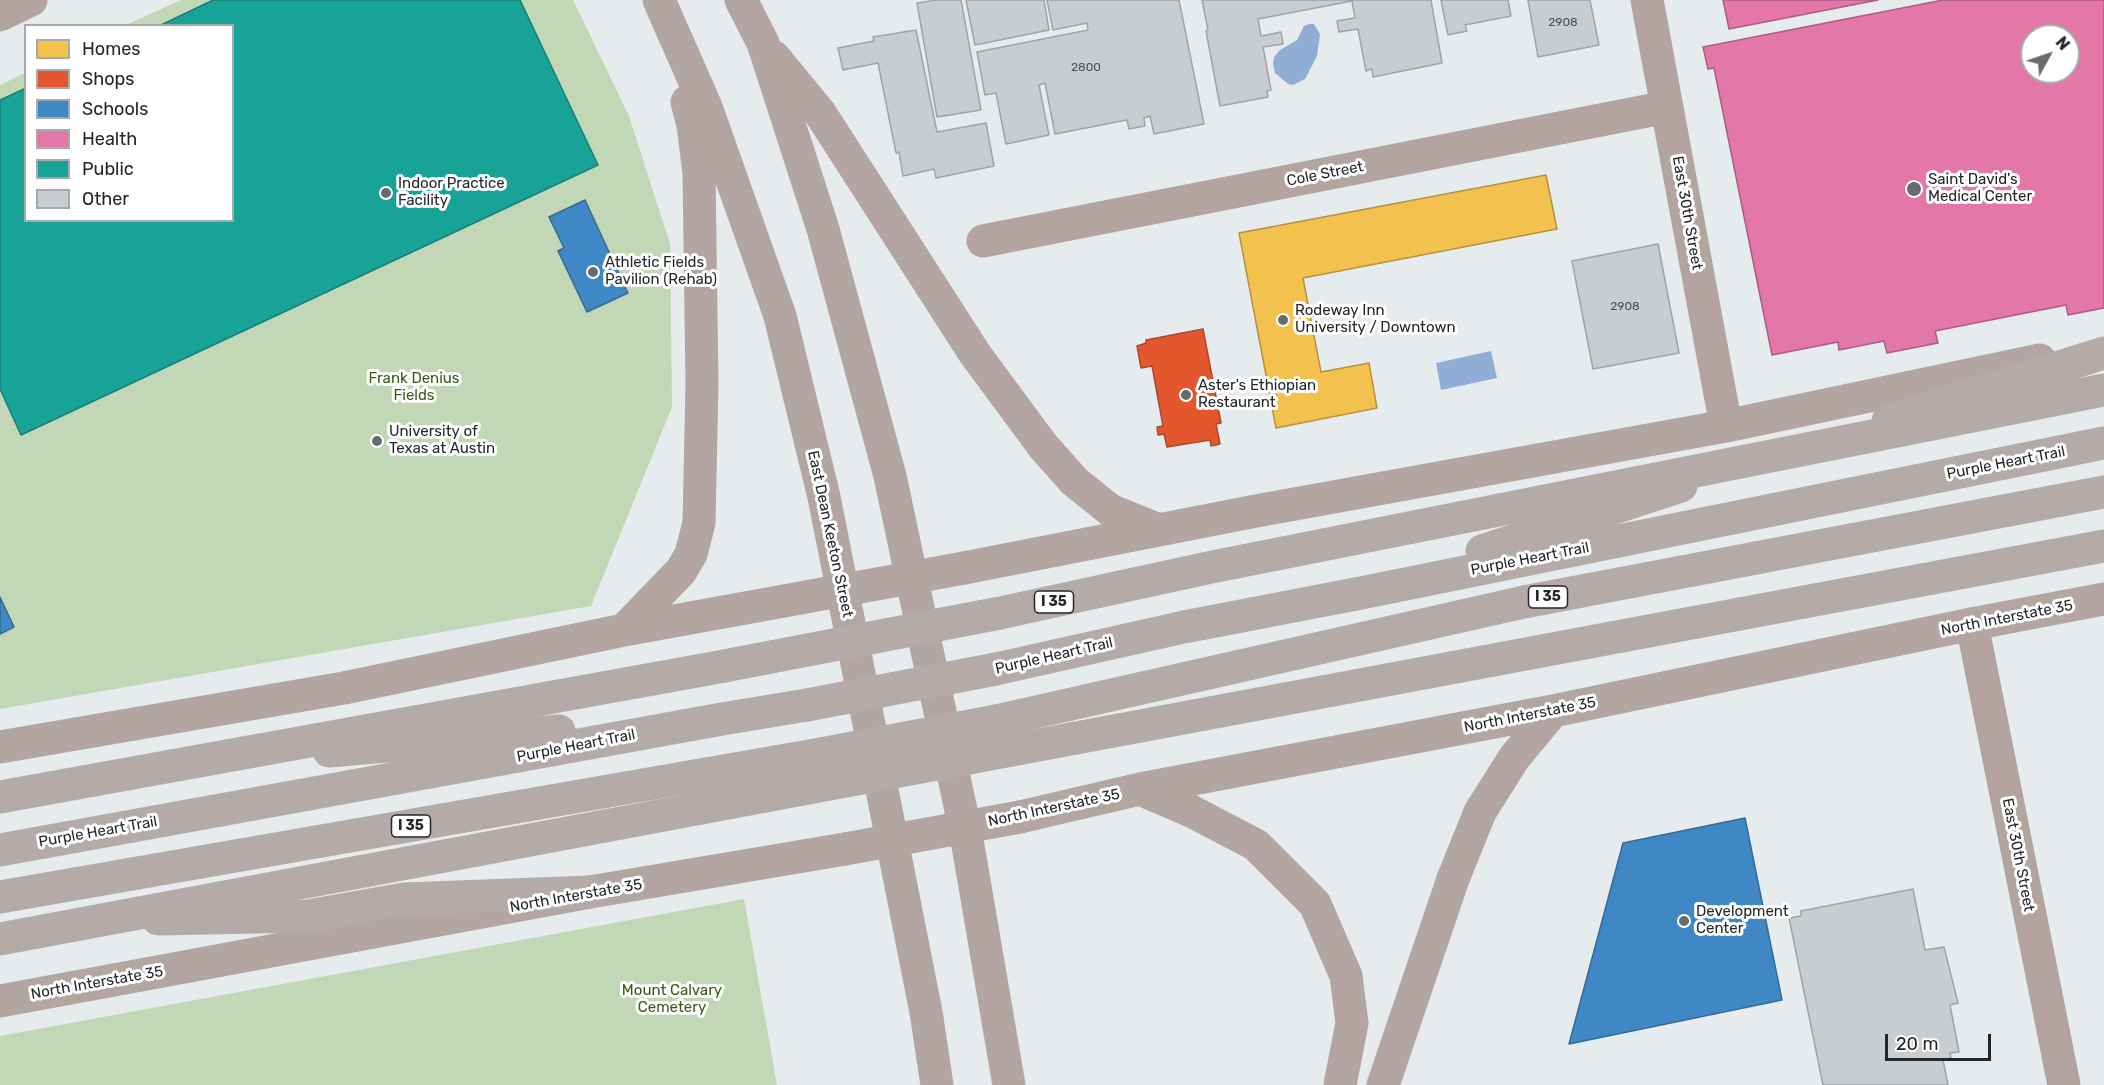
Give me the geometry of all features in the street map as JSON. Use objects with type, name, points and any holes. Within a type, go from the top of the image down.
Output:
[{"type":"highway","points":[[1361,593],[1559,524],[2104,353]]},
{"type":"highway","name":"I 35","points":[[0,797],[977,618],[1212,567],[2104,390]]},
{"type":"highway","name":"Purple Heart Trail","points":[[0,850],[996,669],[1184,627],[2104,443]]},
{"type":"highway","name":"I 35","points":[[0,897],[821,754],[996,721],[1524,602],[2104,492]]},
{"type":"highway","name":"I 35","points":[[0,939],[2104,546]]},
{"type":"highway","points":[[0,782],[450,739],[722,719]]},
{"type":"highway","points":[[0,920],[287,917],[308,916],[404,899],[590,892]]},
{"type":"main road","points":[[624,630],[681,571],[691,554],[699,524],[702,384],[699,173],[693,125],[657,0]]},
{"type":"main road","name":"East Dean Keeton Street","points":[[657,0],[706,107],[780,316],[827,509],[926,1012],[937,1085]]},
{"type":"main road","points":[[741,0],[763,43],[823,229],[890,476],[966,834],[1009,1085]]},
{"type":"main road","points":[[763,43],[820,113],[975,354],[1043,446],[1074,481],[1110,510],[1159,530]]},
{"type":"main road","points":[[0,747],[344,688],[624,630],[1726,426],[2104,347]]},
{"type":"main road","name":"North Interstate 35","points":[[0,1001],[590,892],[1020,817],[1140,789],[1553,711],[2104,599]]},
{"type":"main road","points":[[1383,1085],[1453,879],[1480,812],[1514,758],[1553,711]]},
{"type":"main road","points":[[1140,789],[1256,845],[1315,904],[1346,976],[1352,1023],[1340,1085]]},
{"type":"street","points":[[0,15],[31,0]]},
{"type":"street","name":"East 30th Street","points":[[1647,0],[1726,426]]},
{"type":"street","name":"Cole Street","points":[[983,241],[1667,107]]},
{"type":"street","name":"East 30th Street","points":[[1972,624],[2064,1085]]},
{"type":"green space","name":"Frank Denius Fields","points":[[181,0],[573,0],[629,116],[670,244],[672,407],[591,606],[0,709],[0,85],[24,73],[24,222],[234,222],[234,24],[128,24]]},
{"type":"green space","name":"Mount Calvary Cemetery","points":[[744,899],[777,1085],[0,1085],[0,1036]]},
{"type":"water","points":[[1314,24],[1320,34],[1317,56],[1305,79],[1293,85],[1288,84],[1275,73],[1274,57],[1280,50],[1297,40],[1304,26]]},
{"type":"water","points":[[1491,351],[1497,378],[1441,390],[1436,363]]},
{"type":"building: Homes","name":"Rodeway Inn University / Downtown","points":[[1546,175],[1557,229],[1303,278],[1321,372],[1369,363],[1377,408],[1276,428],[1239,233]]},
{"type":"building: Shops","name":"Aster's Ethiopian Restaurant","points":[[1203,329],[1221,423],[1216,424],[1220,444],[1211,446],[1210,440],[1167,447],[1164,434],[1158,435],[1157,427],[1163,426],[1152,366],[1141,368],[1137,346],[1146,343],[1146,340]]},
{"type":"building: Schools","name":"Athletic Fields Pavilion (Rehab)","points":[[585,200],[628,293],[587,312],[558,251],[564,248],[549,217]]},
{"type":"building: Schools","points":[[0,597],[14,627],[0,634]]},
{"type":"building: Schools","name":"Development Center","points":[[1745,818],[1782,1000],[1569,1044],[1623,843]]},
{"type":"building: Health","points":[[1723,0],[1878,0],[1729,29]]},
{"type":"building: Health","name":"Saint David's Medical Center","points":[[1943,0],[2104,0],[2104,308],[2068,315],[2066,305],[1935,331],[1938,343],[1887,353],[1884,341],[1839,350],[1838,342],[1772,355],[1714,68],[1708,69],[1703,47]]},
{"type":"building: Public","name":"Indoor Practice Facility","points":[[213,0],[520,0],[598,165],[21,435],[0,389],[0,100],[24,89],[24,222],[234,222],[234,24],[163,24]]},
{"type":"building: Other","points":[[961,0],[981,110],[937,117],[917,3]]},
{"type":"building: Other","points":[[966,0],[1044,0],[1049,30],[975,45]]},
{"type":"building: Other","points":[[1047,0],[1179,0],[1204,124],[1154,134],[1150,116],[1144,118],[1145,126],[1129,129],[1127,120],[1055,134],[1045,83],[1039,85],[1049,135],[1006,144],[996,93],[985,95],[977,52],[1088,30],[1087,23],[1053,30]]},
{"type":"building: Other","points":[[1202,0],[1431,0],[1442,63],[1373,77],[1372,69],[1366,71],[1358,29],[1339,32],[1337,21],[1355,18],[1352,1],[1258,19],[1261,36],[1281,32],[1283,44],[1263,47],[1271,90],[1267,91],[1268,97],[1220,106]]},
{"type":"building: Other","points":[[1441,0],[1508,0],[1511,16],[1465,25],[1467,31],[1448,35]]},
{"type":"building: Other","points":[[1528,0],[1590,0],[1599,45],[1538,57]]},
{"type":"building: Other","points":[[916,30],[937,132],[986,123],[994,166],[936,178],[934,169],[903,176],[899,152],[896,153],[878,63],[843,70],[838,48],[874,41],[873,37]]},
{"type":"building: Other","points":[[1658,244],[1679,353],[1593,369],[1572,261]]},
{"type":"building: Other","points":[[1913,889],[1925,950],[1944,947],[1958,1003],[1950,1005],[1959,1052],[1950,1053],[1951,1058],[1943,1060],[1948,1085],[1823,1085],[1789,918],[1801,916],[1801,911]]},
{"type":"place","name":"Saint David's Medical Center","points":[[1914,189]]},
{"type":"place","name":"Indoor Practice Facility","points":[[386,193]]},
{"type":"place","name":"Athletic Fields Pavilion (Rehab)","points":[[593,272]]},
{"type":"place","name":"Rodeway Inn University / Downtown","points":[[1283,320]]},
{"type":"place","name":"Aster's Ethiopian Restaurant","points":[[1186,395]]},
{"type":"place","name":"University of Texas at Austin","points":[[377,441]]},
{"type":"place","name":"Development Center","points":[[1684,921]]}]
